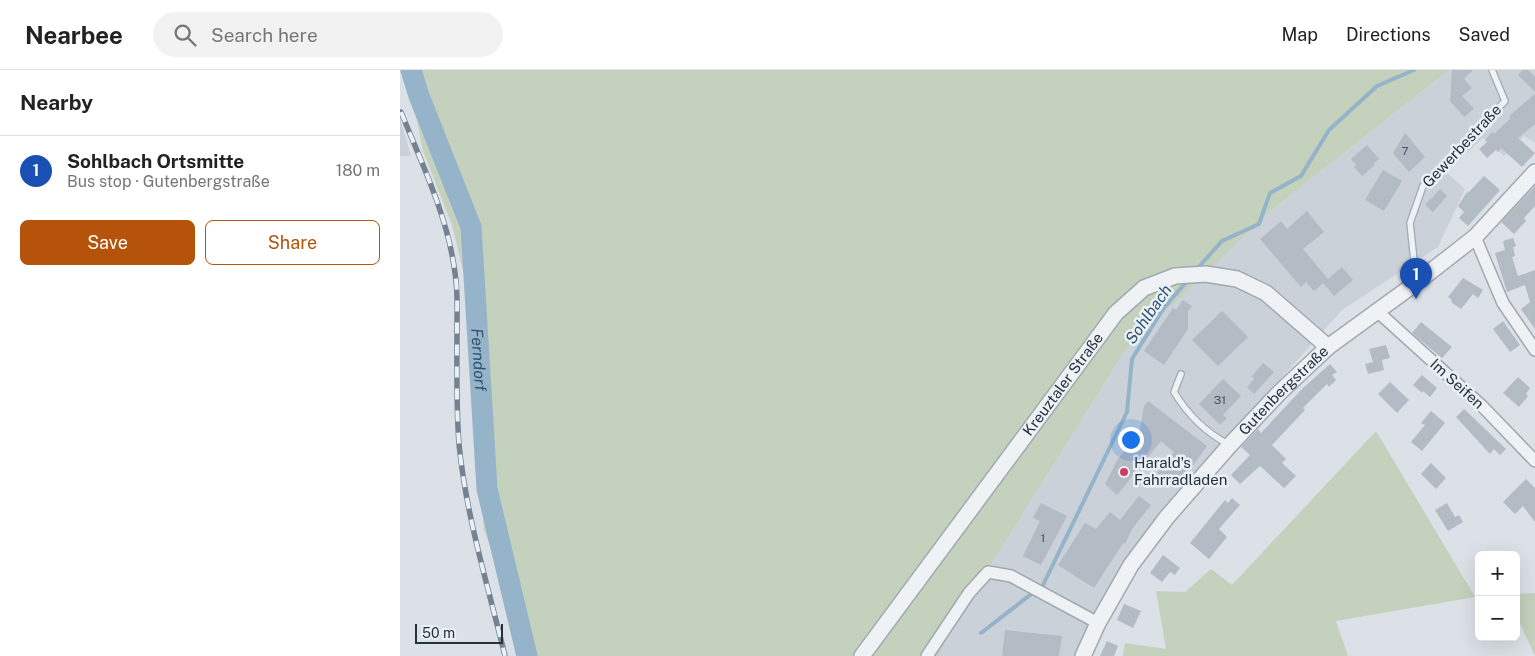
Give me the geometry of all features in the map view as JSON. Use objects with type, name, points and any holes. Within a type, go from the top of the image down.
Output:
[{"type":"street","name":"Gutenbergstraße","points":[[1083,656],[1098,623],[1132,565],[1162,524],[1230,445],[1279,393],[1328,347],[1475,237],[1535,172]]},
{"type":"street","points":[[1475,237],[1503,303],[1535,350]]},
{"type":"street","name":"Kreuztaler Straße","points":[[862,656],[1116,313],[1144,288],[1175,276],[1206,274],[1237,278],[1266,293],[1328,347]]},
{"type":"street","name":"Im Seifen","points":[[1376,311],[1482,407],[1535,461]]},
{"type":"street","points":[[928,656],[969,593],[988,572],[1011,576],[1098,623]]},
{"type":"lane","name":"Gewerbestraße","points":[[1416,283],[1410,223],[1423,186],[1505,101],[1492,70]]},
{"type":"lane","points":[[1181,374],[1174,392],[1186,411],[1215,437],[1230,445]]},
{"type":"shaded area","points":[[1449,70],[1535,70],[1535,143],[1524,136],[1504,156],[1483,138],[1446,172],[1465,189],[1438,247],[1342,310],[1160,515],[1075,656],[939,656],[955,622],[1124,352],[1269,212]]},
{"type":"shaded area","points":[[400,118],[411,156],[400,156]]},
{"type":"green space","points":[[407,70],[1449,70],[1269,212],[1124,352],[955,622],[939,656],[531,656],[484,530],[467,287],[452,225],[423,151]]},
{"type":"green space","points":[[1376,431],[1475,597],[1336,621],[1348,656],[1123,656],[1125,643],[1166,649],[1156,591],[1185,592],[1211,569],[1232,585]]},
{"type":"green space","points":[[1535,593],[1535,656],[1520,624],[1520,594]]},
{"type":"building","points":[[1452,70],[1473,70],[1464,79],[1472,88],[1462,96],[1474,109],[1464,117],[1450,101]]},
{"type":"building","points":[[1523,70],[1528,70],[1535,77],[1535,92],[1518,75]]},
{"type":"building","points":[[1535,94],[1535,124],[1518,138],[1535,153],[1522,167],[1501,148],[1498,152],[1496,150],[1487,158],[1479,149],[1487,142],[1485,140],[1492,132],[1494,134],[1511,118],[1509,116]]},
{"type":"building","points":[[1405,133],[1425,157],[1409,172],[1393,153]]},
{"type":"building","points":[[1367,145],[1379,159],[1362,176],[1354,167],[1356,165],[1351,159]]},
{"type":"building","points":[[1383,170],[1402,181],[1384,211],[1365,200]]},
{"type":"building","points":[[1484,176],[1500,190],[1468,226],[1459,218],[1464,212],[1458,206],[1467,192]]},
{"type":"building","points":[[1535,186],[1535,206],[1524,218],[1526,221],[1514,234],[1501,222]]},
{"type":"building","points":[[1440,189],[1447,196],[1433,212],[1425,205],[1431,198],[1433,199]]},
{"type":"building","points":[[1307,211],[1324,232],[1303,249],[1328,279],[1314,291],[1306,282],[1301,287],[1260,239],[1281,221],[1287,229]]},
{"type":"building","points":[[1513,238],[1516,246],[1513,247],[1515,256],[1512,257],[1518,276],[1535,270],[1535,329],[1521,309],[1530,302],[1525,285],[1507,292],[1495,253],[1505,250],[1503,241]]},
{"type":"building","points":[[1342,267],[1353,280],[1334,296],[1323,283]]},
{"type":"building","points":[[1463,278],[1483,290],[1478,298],[1473,294],[1461,309],[1451,302],[1452,300],[1448,297]]},
{"type":"building","points":[[1183,300],[1192,306],[1188,311],[1188,329],[1164,365],[1144,351],[1173,308],[1176,310]]},
{"type":"building","points":[[1222,311],[1248,337],[1218,366],[1192,340]]},
{"type":"building","points":[[1503,321],[1520,345],[1510,352],[1493,329]]},
{"type":"building","points":[[1421,322],[1452,347],[1442,358],[1412,333]]},
{"type":"building","points":[[1386,345],[1390,358],[1382,360],[1384,370],[1368,374],[1365,364],[1373,362],[1369,349]]},
{"type":"building","points":[[1263,363],[1274,372],[1254,394],[1247,387],[1254,379],[1252,376]]},
{"type":"building","points":[[1330,364],[1337,372],[1332,375],[1336,380],[1329,387],[1327,384],[1303,408],[1305,410],[1272,445],[1286,459],[1282,463],[1296,476],[1284,488],[1260,466],[1240,484],[1231,475],[1250,455],[1241,447],[1258,429],[1261,433],[1301,390]]},
{"type":"building","points":[[1422,375],[1437,388],[1430,397],[1413,385]]},
{"type":"building","points":[[1518,377],[1530,388],[1526,394],[1528,396],[1519,407],[1503,393]]},
{"type":"building","points":[[1223,379],[1241,396],[1223,415],[1227,418],[1220,425],[1199,404]]},
{"type":"building","points":[[1390,382],[1409,400],[1397,413],[1378,394]]},
{"type":"building","points":[[1148,401],[1207,446],[1190,470],[1188,468],[1176,486],[1157,473],[1174,452],[1161,441],[1117,495],[1105,484],[1118,459],[1136,437],[1140,429],[1144,406]]},
{"type":"building","points":[[1464,409],[1506,449],[1500,455],[1494,449],[1490,454],[1456,417]]},
{"type":"building","points":[[1431,411],[1445,423],[1422,451],[1411,442],[1425,425],[1421,423]]},
{"type":"building","points":[[1431,463],[1446,478],[1436,489],[1421,474]]},
{"type":"building","points":[[1526,479],[1535,488],[1535,522],[1523,506],[1515,514],[1503,502]]},
{"type":"building","points":[[1139,496],[1151,505],[1132,529],[1125,544],[1123,543],[1094,588],[1058,565],[1085,523],[1096,529],[1110,512],[1120,520]]},
{"type":"building","points":[[1232,498],[1240,505],[1219,529],[1227,537],[1209,559],[1190,543],[1225,500],[1228,503]]},
{"type":"building","points":[[1041,503],[1067,516],[1041,565],[1023,556],[1040,521],[1033,518]]},
{"type":"building","points":[[1447,503],[1455,517],[1459,515],[1463,522],[1448,531],[1435,510]]},
{"type":"building","points":[[1163,555],[1180,568],[1175,575],[1170,572],[1162,582],[1150,573]]},
{"type":"building","points":[[1124,604],[1141,611],[1133,628],[1117,620]]},
{"type":"building","points":[[1005,630],[1062,636],[1059,656],[1002,656]]},
{"type":"building","points":[[1107,641],[1118,646],[1114,656],[1100,656]]},
{"type":"waterway","name":"Ferndorf","points":[[411,70],[419,96],[471,227],[487,489],[527,656]]},
{"type":"waterway","name":"Sohlbach","points":[[1197,269],[1222,241],[1259,224],[1270,193],[1301,176],[1329,130],[1377,86],[1414,70]]},
{"type":"waterway","name":"Sohlbach","points":[[981,633],[1043,585],[1127,412],[1132,359],[1163,309],[1188,280]]},
{"type":"railway","points":[[401,112],[433,191],[452,252],[457,293],[457,415],[462,471],[478,551],[505,656]]},
{"type":"place","name":"Sohlbach Ortsmitte","points":[[1416,299]]},
{"type":"place","name":"Harald's Fahrradladen","points":[[1124,472]]}]
